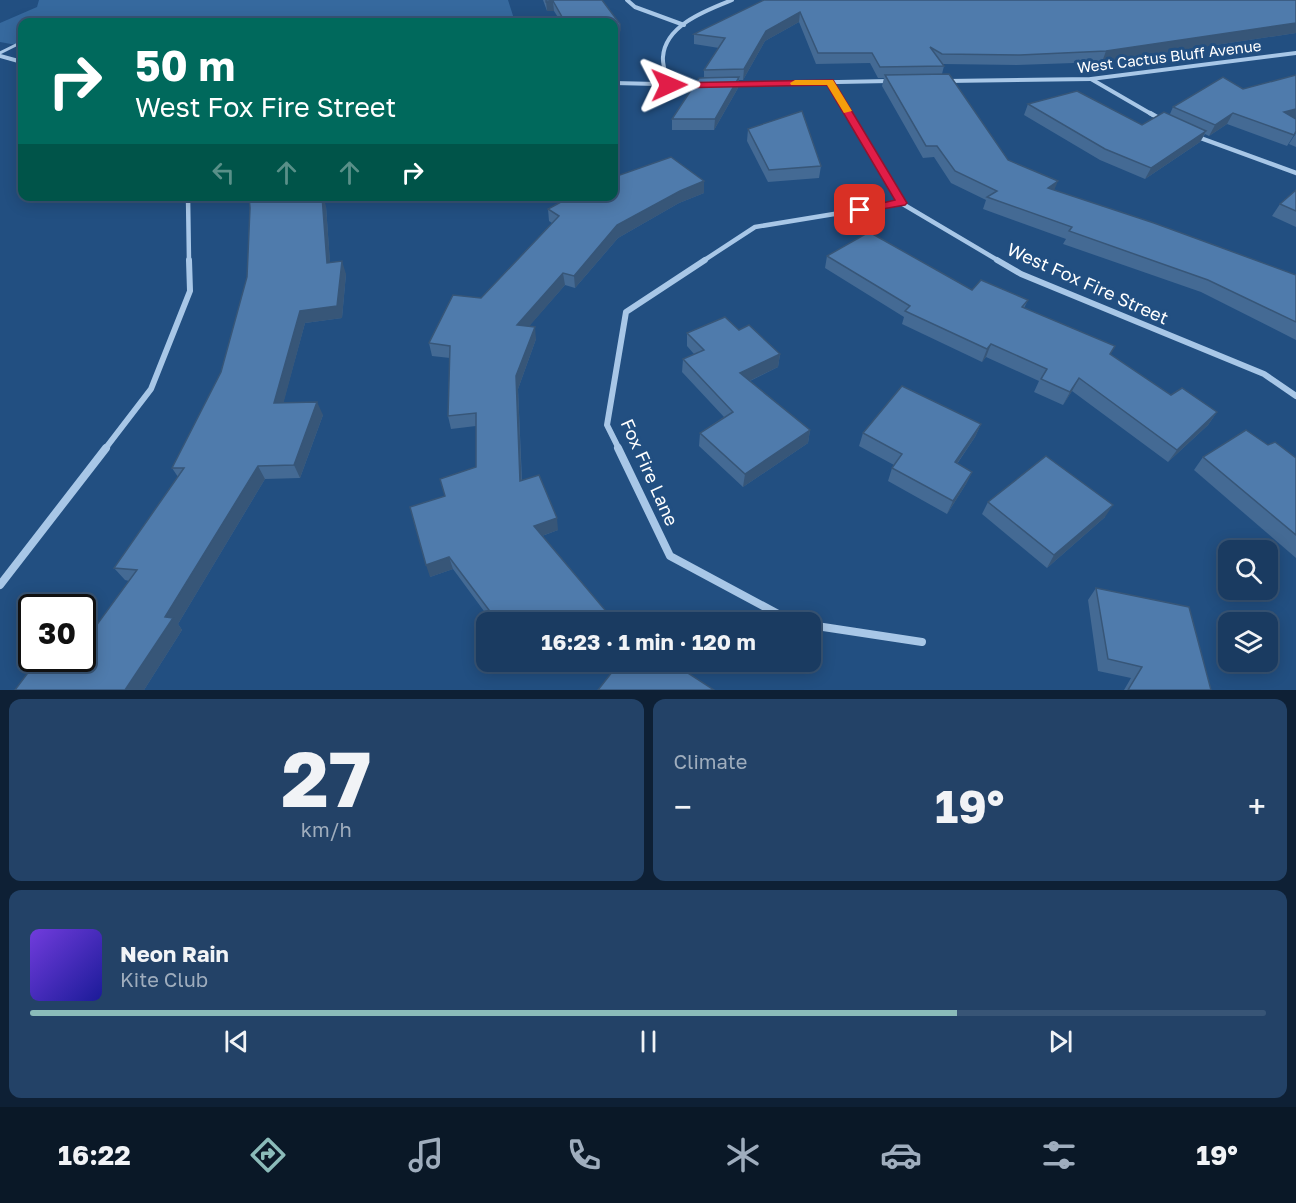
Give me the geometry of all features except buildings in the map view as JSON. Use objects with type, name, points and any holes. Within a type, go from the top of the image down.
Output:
[{"type":"street","points":[[627,0],[635,7],[684,25]]},
{"type":"street","points":[[669,85],[663,58],[667,43],[684,25],[712,7],[732,0]]},
{"type":"street","name":"West Cactus Bluff Avenue","points":[[937,81],[1091,79],[1296,53]]},
{"type":"street","points":[[0,54],[18,61]]},
{"type":"street","points":[[1091,79],[1169,124]]},
{"type":"street","points":[[726,84],[901,81]]},
{"type":"street","name":"West Fox Fire Street","points":[[830,82],[902,203],[1021,274],[1264,374],[1296,396]]},
{"type":"street","points":[[618,83],[703,85]]},
{"type":"street","points":[[1190,134],[1296,173]]},
{"type":"street","points":[[0,585],[151,389],[190,291],[188,201]]},
{"type":"street","name":"Fox Fire Lane","points":[[774,612],[670,556],[607,425],[626,312],[755,227],[902,203]]},
{"type":"street","points":[[821,627],[922,642]]},
{"type":"lane","points":[[0,54],[18,44]]},
{"type":"shaded area","points":[[39,0],[508,0],[514,18],[18,18],[18,45],[0,42],[0,23],[37,7]]},
{"type":"slow traffic","points":[[795,83],[830,82],[847,111]]},
{"type":"route","points":[[669,85],[830,82],[902,203],[860,210]]}]
